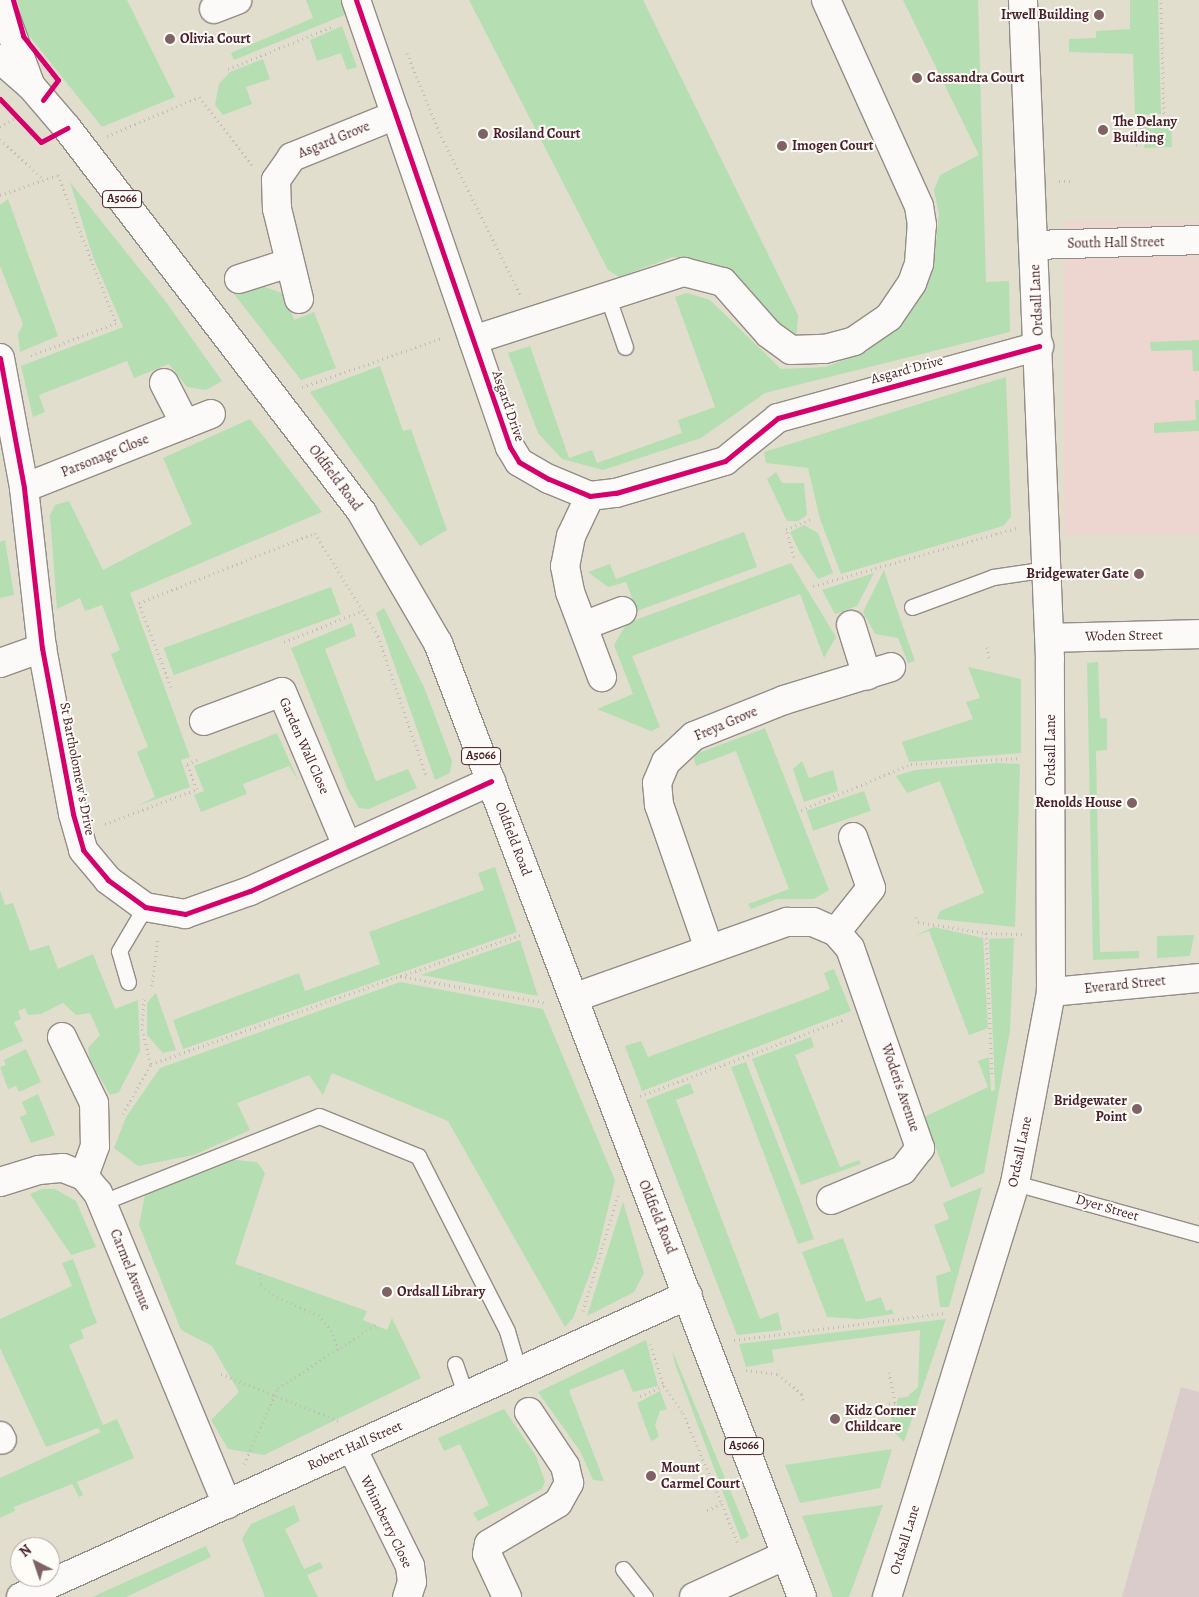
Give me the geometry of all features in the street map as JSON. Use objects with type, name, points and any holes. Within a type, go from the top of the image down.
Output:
[{"type":"street","name":"Asgard Drive","points":[[356,0],[396,114],[461,338],[510,448],[519,462],[590,496],[616,493],[724,461],[778,418],[1039,346]]},
{"type":"street","points":[[461,338],[607,295],[671,273],[710,276],[734,290],[769,334],[791,350],[812,351],[860,338],[889,317],[902,300],[919,264],[922,225],[919,206],[826,0]]},
{"type":"street","name":"Ordsall Lane","points":[[887,1597],[1015,1183],[1051,992],[1050,638],[1023,0]]},
{"type":"street","name":"Oldfield Road","points":[[0,2],[31,86]]},
{"type":"street","name":"Oldfield Road","points":[[0,59],[31,86],[177,269],[383,544],[438,643],[576,997],[802,1597]]},
{"type":"street","name":"Asgard Grove","points":[[299,299],[277,208],[276,180],[292,157],[396,114]]},
{"type":"street","name":"South Hall Street","points":[[1034,245],[1199,240]]},
{"type":"street","points":[[239,279],[289,263]]},
{"type":"street","name":"St Bartholomew's Drive","points":[[12,358],[42,648],[83,850],[108,880],[152,918],[185,914],[216,905],[491,780]]},
{"type":"street","points":[[164,383],[185,424]]},
{"type":"street","name":"Parsonage Close","points":[[24,488],[211,414]]},
{"type":"street","points":[[590,496],[571,536],[565,566],[583,626],[602,677]]},
{"type":"street","points":[[583,626],[622,611]]},
{"type":"street","name":"Freya Grove","points":[[709,949],[659,805],[657,783],[666,762],[694,736],[784,700],[879,672],[851,625]]},
{"type":"street","name":"Woden Street","points":[[1050,638],[1199,634]]},
{"type":"street","points":[[0,663],[42,648]]},
{"type":"street","name":"Garden Wall Close","points":[[204,721],[282,692],[347,846]]},
{"type":"street","points":[[836,932],[871,888],[853,837]]},
{"type":"street","name":"Woden's Avenue","points":[[576,997],[787,922],[813,922],[836,932],[850,948],[920,1148],[903,1170],[831,1200]]},
{"type":"street","name":"Everard Street","points":[[1051,992],[1199,978]]},
{"type":"street","points":[[0,1182],[51,1168],[84,1176],[95,1146],[94,1103],[62,1037]]},
{"type":"street","name":"Carmel Avenue","points":[[84,1176],[103,1202],[227,1504]]},
{"type":"street","name":"Robert Hall Street","points":[[21,1597],[57,1590],[227,1504],[688,1294]]},
{"type":"street","points":[[506,1597],[487,1554],[489,1544],[558,1503],[569,1483],[565,1466],[529,1412]]},
{"type":"street","name":"Whimberry Close","points":[[352,1448],[410,1566],[412,1582],[407,1597]]},
{"type":"street","points":[[694,1597],[786,1555]]},
{"type":"lane","points":[[607,295],[625,347]]},
{"type":"lane","points":[[912,607],[993,577],[1048,568]]},
{"type":"lane","points":[[128,982],[119,951],[152,918]]},
{"type":"lane","points":[[103,1202],[319,1116],[409,1152],[418,1156],[498,1314],[519,1372]]},
{"type":"lane","name":"Dyer Street","points":[[1015,1183],[1199,1234]]},
{"type":"lane","points":[[455,1364],[466,1396]]},
{"type":"lane","points":[[623,1569],[645,1597]]},
{"type":"path","points":[[1136,144],[1141,144],[1140,119],[1164,118],[1161,0]]},
{"type":"path","points":[[228,68],[336,25]]},
{"type":"path","points":[[403,43],[439,132],[526,305]]},
{"type":"path","points":[[104,137],[199,97],[258,168]]},
{"type":"path","points":[[12,110],[23,122]]},
{"type":"path","points":[[0,127],[18,116]]},
{"type":"path","points":[[0,138],[42,178]]},
{"type":"path","points":[[0,195],[42,178],[58,175],[116,323],[12,358]]},
{"type":"path","points":[[1060,181],[1073,181]]},
{"type":"path","points":[[298,389],[461,338]]},
{"type":"path","points":[[794,557],[786,529],[812,519]]},
{"type":"path","points":[[814,586],[1019,528]]},
{"type":"path","points":[[171,687],[139,603],[315,532],[378,636],[428,783]]},
{"type":"path","points":[[284,642],[362,611]]},
{"type":"path","points":[[987,647],[989,660]]},
{"type":"path","points":[[96,828],[197,789],[187,764],[201,758]]},
{"type":"path","points":[[801,810],[911,764],[1026,758]]},
{"type":"path","points":[[916,917],[918,922],[986,933],[1052,935]]},
{"type":"path","points":[[151,1064],[142,1029],[143,992],[152,988],[152,918]]},
{"type":"path","points":[[986,933],[992,1074]]},
{"type":"path","points":[[95,1117],[123,1115],[151,1064],[523,934]]},
{"type":"path","points":[[400,976],[548,1004]]},
{"type":"path","points":[[637,1097],[849,1018]]},
{"type":"path","points":[[580,1320],[623,1187]]},
{"type":"path","points":[[260,1273],[262,1285],[278,1297],[318,1315],[331,1330],[339,1351]]},
{"type":"path","points":[[731,1341],[954,1315]]},
{"type":"path","points":[[242,1470],[274,1395],[375,1325]]},
{"type":"path","points":[[650,1344],[664,1386],[683,1413],[743,1554]]},
{"type":"path","points":[[740,1371],[778,1374],[802,1394],[803,1402]]},
{"type":"path","points":[[889,1372],[894,1404],[889,1402]]},
{"type":"path","points":[[221,1374],[343,1423]]},
{"type":"path","points":[[640,1396],[664,1386]]},
{"type":"path","points":[[707,1510],[722,1504]]},
{"type":"shaded area","points":[[1064,221],[1199,221],[1199,535],[1064,535]]},
{"type":"shaded area","points":[[1181,1387],[1199,1392],[1199,1597],[1122,1597]]},
{"type":"green space","points":[[17,0],[127,0],[175,97],[102,127],[26,32]]},
{"type":"green space","points":[[306,0],[342,0],[347,14],[234,60],[231,53],[313,18]]},
{"type":"green space","points":[[469,0],[643,0],[798,315],[796,340],[787,339],[727,274],[709,262],[673,257],[619,277],[608,270]]},
{"type":"green space","points":[[903,0],[978,0],[986,282],[1009,281],[1010,332],[765,393],[701,438],[603,470],[562,459],[538,433],[508,353],[530,346],[569,458],[592,450],[597,463],[682,433],[678,420],[715,407],[675,297],[687,293],[710,300],[781,369],[825,367],[866,352],[914,308],[934,263],[939,214],[934,190],[940,175],[979,155]]},
{"type":"green space","points":[[1130,0],[1158,0],[1161,114],[1135,115],[1133,54],[1069,52],[1069,39],[1096,38],[1096,31],[1130,29]]},
{"type":"green space","points":[[342,26],[357,67],[347,70],[341,53],[317,61],[310,40]]},
{"type":"green space","points":[[263,59],[270,79],[246,87],[252,104],[223,115],[215,105],[219,84],[230,72]]},
{"type":"green space","points":[[1171,121],[1172,147],[1144,148],[1143,122]]},
{"type":"green space","points":[[70,182],[166,302],[222,381],[206,390],[187,387],[169,364],[134,378],[127,361],[39,395],[45,412],[33,417],[21,366],[123,327],[93,257]]},
{"type":"green space","points":[[8,199],[58,336],[20,352],[18,334],[23,324],[0,266],[0,205]]},
{"type":"green space","points":[[259,285],[285,294],[294,320],[314,312],[336,368],[301,380],[234,294]]},
{"type":"green space","points":[[1199,340],[1199,371],[1193,371],[1192,350],[1151,351],[1150,342]]},
{"type":"green space","points":[[380,366],[403,431],[411,429],[447,530],[420,546],[310,392]]},
{"type":"green space","points":[[1006,377],[1011,517],[1003,526],[841,574],[820,519],[808,468],[766,463],[764,452]]},
{"type":"green space","points":[[1195,400],[1199,400],[1199,431],[1154,433],[1154,423],[1196,420]]},
{"type":"green space","points":[[250,419],[322,512],[130,593],[190,757],[181,760],[190,787],[137,806],[155,797],[137,752],[148,747],[111,654],[120,650],[102,605],[85,611],[80,598],[57,609],[50,515],[55,505],[69,501],[103,570],[192,524],[163,458]]},
{"type":"green space","points":[[776,472],[782,483],[804,483],[807,515],[798,521],[787,521],[767,479]]},
{"type":"green space","points":[[804,525],[818,533],[833,573],[818,579],[799,551],[790,532]]},
{"type":"green space","points":[[744,532],[757,567],[637,611],[626,582],[608,587],[588,572],[610,564],[616,579]]},
{"type":"green space","points":[[5,540],[14,595],[0,598],[0,542]]},
{"type":"green space","points":[[791,563],[836,637],[824,658],[800,594],[632,656],[660,727],[651,731],[597,709],[633,694],[614,645],[627,623]]},
{"type":"green space","points":[[884,570],[915,661],[908,663],[898,638],[875,634],[863,612]]},
{"type":"green space","points":[[874,573],[857,606],[835,614],[822,590]]},
{"type":"green space","points":[[331,587],[341,614],[174,675],[164,648]]},
{"type":"green space","points":[[384,608],[424,687],[452,761],[450,773],[435,780],[376,613]]},
{"type":"green space","points":[[352,623],[356,636],[325,649],[376,781],[408,769],[417,788],[369,809],[359,808],[348,790],[291,648]]},
{"type":"green space","points":[[1098,662],[1100,718],[1107,718],[1107,750],[1096,751],[1100,952],[1139,951],[1139,958],[1093,960],[1087,663]]},
{"type":"green space","points":[[968,667],[1021,679],[1021,753],[909,762],[902,742],[973,719],[966,702],[980,698]]},
{"type":"green space","points":[[765,728],[829,890],[814,899],[777,899],[751,909],[748,904],[789,889],[736,751],[696,766],[693,755]]},
{"type":"green space","points":[[277,733],[299,782],[289,766],[243,784],[247,794],[201,812],[194,795],[204,791],[194,766]]},
{"type":"green space","points":[[802,761],[809,778],[833,770],[838,791],[804,802],[793,769]]},
{"type":"green space","points":[[997,763],[1020,764],[1015,927],[937,919],[940,911],[984,893],[940,781],[907,793],[896,776],[915,770]]},
{"type":"green space","points":[[864,791],[871,811],[813,831],[806,811]]},
{"type":"green space","points":[[495,867],[517,932],[183,1049],[173,1020],[299,973],[305,991],[380,964],[369,932],[484,890],[478,873]]},
{"type":"green space","points":[[0,890],[5,905],[13,903],[30,951],[49,945],[58,969],[93,954],[115,1009],[138,1000],[140,1051],[119,1092],[110,1095],[90,1060],[88,1048],[100,1035],[90,1013],[76,1015],[63,1003],[41,1014],[28,1015],[25,1008],[18,1011],[21,1019],[14,1022],[23,1041],[0,1051]]},
{"type":"green space","points":[[934,927],[983,938],[988,1028],[969,1035],[929,931],[914,936]]},
{"type":"green space","points":[[1194,935],[1190,956],[1157,958],[1157,936]]},
{"type":"green space","points":[[1014,938],[1010,1031],[984,1173],[951,1188],[924,1117],[988,1087],[978,1061],[989,1057],[991,1091],[995,1090],[989,939]]},
{"type":"green space","points":[[520,940],[538,996],[421,975]]},
{"type":"green space","points":[[834,969],[851,1011],[642,1091],[625,1046],[641,1041],[648,1057],[830,989],[824,973]]},
{"type":"green space","points":[[400,982],[543,1009],[615,1180],[596,1258],[573,1318],[565,1327],[448,1121],[332,1073],[323,1095],[309,1075],[237,1103],[250,1130],[194,1155],[138,1166],[114,1148],[126,1117],[160,1068]]},
{"type":"green space","points":[[156,993],[176,1050],[163,1053],[147,1035],[147,1003]]},
{"type":"green space","points":[[811,1037],[814,1047],[795,1055],[840,1167],[859,1160],[861,1164],[801,1185],[752,1059]]},
{"type":"green space","points":[[26,1049],[41,1082],[19,1092],[16,1086],[8,1089],[0,1067],[6,1065],[4,1060]]},
{"type":"green space","points":[[746,1062],[814,1239],[798,1244],[731,1067]]},
{"type":"green space","points":[[690,1083],[694,1093],[676,1100],[760,1319],[778,1312],[782,1330],[737,1335],[646,1100]]},
{"type":"green space","points":[[38,1094],[55,1135],[31,1143],[20,1117],[27,1114],[22,1102]]},
{"type":"green space","points":[[226,1159],[257,1162],[265,1173],[235,1264],[367,1311],[363,1320],[387,1330],[392,1318],[421,1378],[264,1455],[228,1449],[211,1420],[239,1392],[212,1346],[181,1330],[139,1225],[145,1195]]},
{"type":"green space","points":[[982,1187],[949,1307],[940,1307],[936,1276],[951,1271],[934,1225],[949,1219],[943,1203]]},
{"type":"green space","points":[[42,1189],[55,1189],[76,1201],[96,1247],[71,1255],[30,1194]]},
{"type":"green space","points":[[623,1202],[644,1273],[634,1292],[587,1316]]},
{"type":"green space","points":[[843,1238],[866,1302],[881,1297],[886,1311],[892,1309],[894,1314],[859,1319],[827,1317],[802,1252]]},
{"type":"green space","points":[[73,1259],[97,1323],[81,1330],[84,1338],[69,1345],[103,1425],[117,1419],[134,1458],[77,1482],[83,1495],[79,1497],[72,1484],[14,1507],[15,1511],[0,1518],[0,1478],[101,1432],[98,1428],[46,1447],[0,1348],[0,1319],[72,1286],[62,1263]]},
{"type":"green space","points":[[946,1319],[904,1442],[893,1431],[890,1407],[896,1410],[898,1398],[907,1397],[918,1387],[920,1330],[776,1349],[772,1350],[774,1362],[746,1367],[739,1344]]},
{"type":"green space","points":[[646,1340],[658,1386],[633,1392],[623,1369],[569,1390],[604,1481],[593,1480],[580,1451],[538,1392]]},
{"type":"green space","points":[[672,1350],[749,1536],[741,1540],[675,1364]]},
{"type":"green space","points":[[660,1391],[667,1409],[660,1411],[655,1425],[659,1437],[651,1441],[637,1403]]},
{"type":"green space","points":[[504,1409],[536,1456],[545,1482],[542,1489],[478,1521],[473,1513],[489,1505],[460,1444],[444,1451],[438,1438]]},
{"type":"green space","points":[[892,1449],[880,1488],[800,1503],[785,1465]]},
{"type":"green space","points":[[294,1505],[300,1521],[285,1529],[304,1569],[320,1562],[323,1568],[307,1575],[318,1597],[265,1597],[242,1539],[251,1524]]},
{"type":"green space","points":[[883,1505],[849,1597],[833,1597],[802,1516]]},
{"type":"green space","points":[[206,1546],[211,1557],[126,1597],[92,1597]]},
{"type":"cycle path","points":[[13,0],[23,36],[58,80],[43,100]]},
{"type":"cycle path","points":[[356,0],[510,447],[519,462],[549,479],[590,496],[616,493],[725,461],[778,418],[1039,346]]},
{"type":"cycle path","points":[[0,99],[41,142],[67,128]]},
{"type":"cycle path","points":[[0,358],[24,488],[42,648],[73,814],[83,850],[108,880],[145,907],[185,914],[250,891],[491,781]]},
{"type":"place","name":"Irwell Building","points":[[1099,15]]},
{"type":"place","name":"Olivia Court","points":[[170,39]]},
{"type":"place","name":"Cassandra Court","points":[[917,78]]},
{"type":"place","name":"The Delany Building","points":[[1103,130]]},
{"type":"place","name":"Rosiland Court","points":[[483,134]]},
{"type":"place","name":"Imogen Court","points":[[782,146]]},
{"type":"place","name":"Bridgewater Gate","points":[[1139,574]]},
{"type":"place","name":"Renolds House","points":[[1132,803]]},
{"type":"place","name":"Bridgewater Point","points":[[1137,1109]]},
{"type":"place","name":"Ordsall Library","points":[[387,1292]]},
{"type":"place","name":"Kidz Corner Childcare","points":[[835,1419]]},
{"type":"place","name":"Mount Carmel Court","points":[[651,1476]]}]
